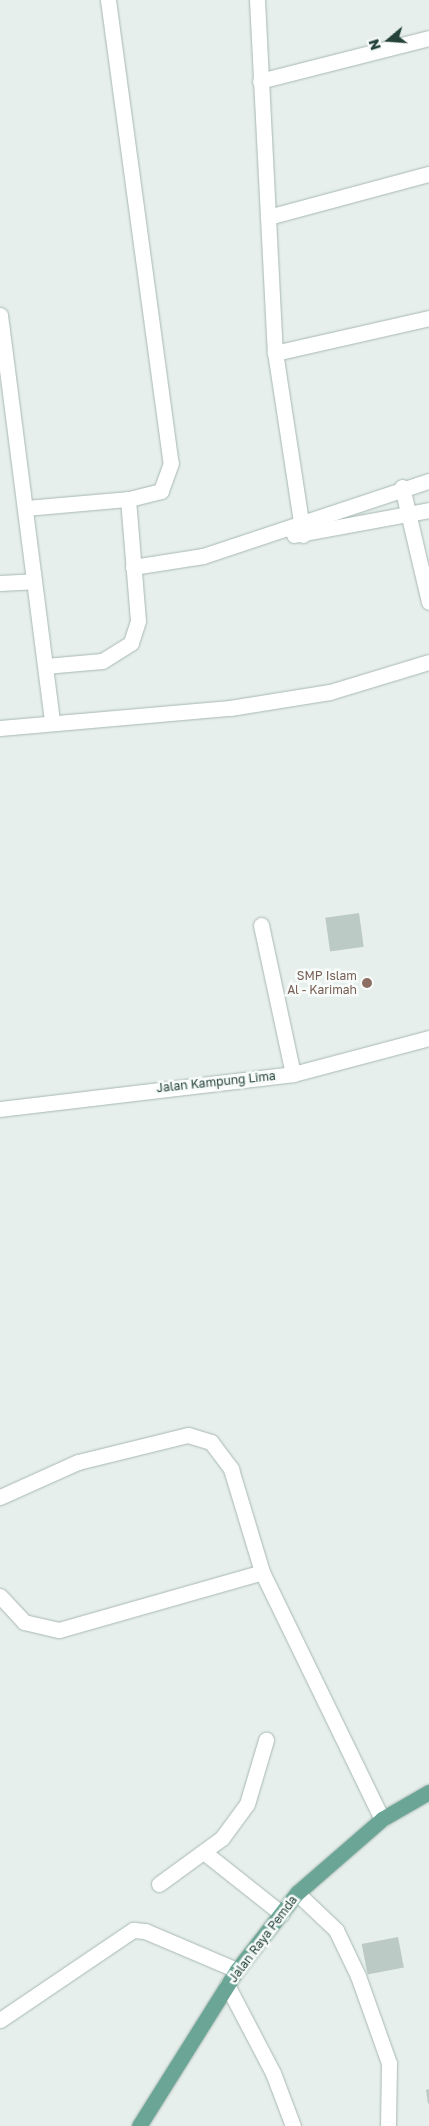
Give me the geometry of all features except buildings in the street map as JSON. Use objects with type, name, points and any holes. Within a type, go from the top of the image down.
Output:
[{"type":"main road","name":"Jalan Raya Pemda","points":[[139,2126],[237,1970],[297,1893],[382,1819],[429,1792]]},
{"type":"street","points":[[25,508],[128,499],[161,491],[171,463],[108,0]]},
{"type":"street","points":[[257,0],[275,353],[301,529]]},
{"type":"street","points":[[260,81],[429,38]]},
{"type":"street","points":[[268,217],[429,174]]},
{"type":"street","points":[[0,316],[52,723]]},
{"type":"street","points":[[275,353],[429,318]]},
{"type":"street","points":[[301,529],[402,487],[429,481]]},
{"type":"street","points":[[402,487],[429,602]]},
{"type":"street","points":[[45,666],[102,661],[131,643],[138,622],[128,499]]},
{"type":"street","points":[[134,567],[204,556],[275,533],[408,515],[429,510]]},
{"type":"street","points":[[0,583],[34,580]]},
{"type":"street","points":[[0,728],[230,708],[330,692],[429,662]]},
{"type":"street","points":[[261,925],[293,1074]]},
{"type":"street","name":"Jalan Kampung Lima","points":[[0,1109],[293,1074],[429,1038]]},
{"type":"street","points":[[0,1497],[78,1462],[188,1435],[211,1442],[231,1469],[262,1572],[382,1819]]},
{"type":"street","points":[[0,1596],[24,1622],[60,1630],[262,1572]]},
{"type":"street","points":[[159,1884],[205,1853],[222,1838],[247,1804],[266,1740]]},
{"type":"street","points":[[205,1853],[282,1914]]},
{"type":"street","points":[[297,1893],[336,1930],[358,1976],[389,2063],[388,2126]]},
{"type":"street","points":[[0,2020],[133,1930],[145,1931],[237,1970]]},
{"type":"street","points":[[228,1985],[273,2073],[293,2126]]},
{"type":"place","name":"SMP Islam Al - Karimah","points":[[367,983]]}]
